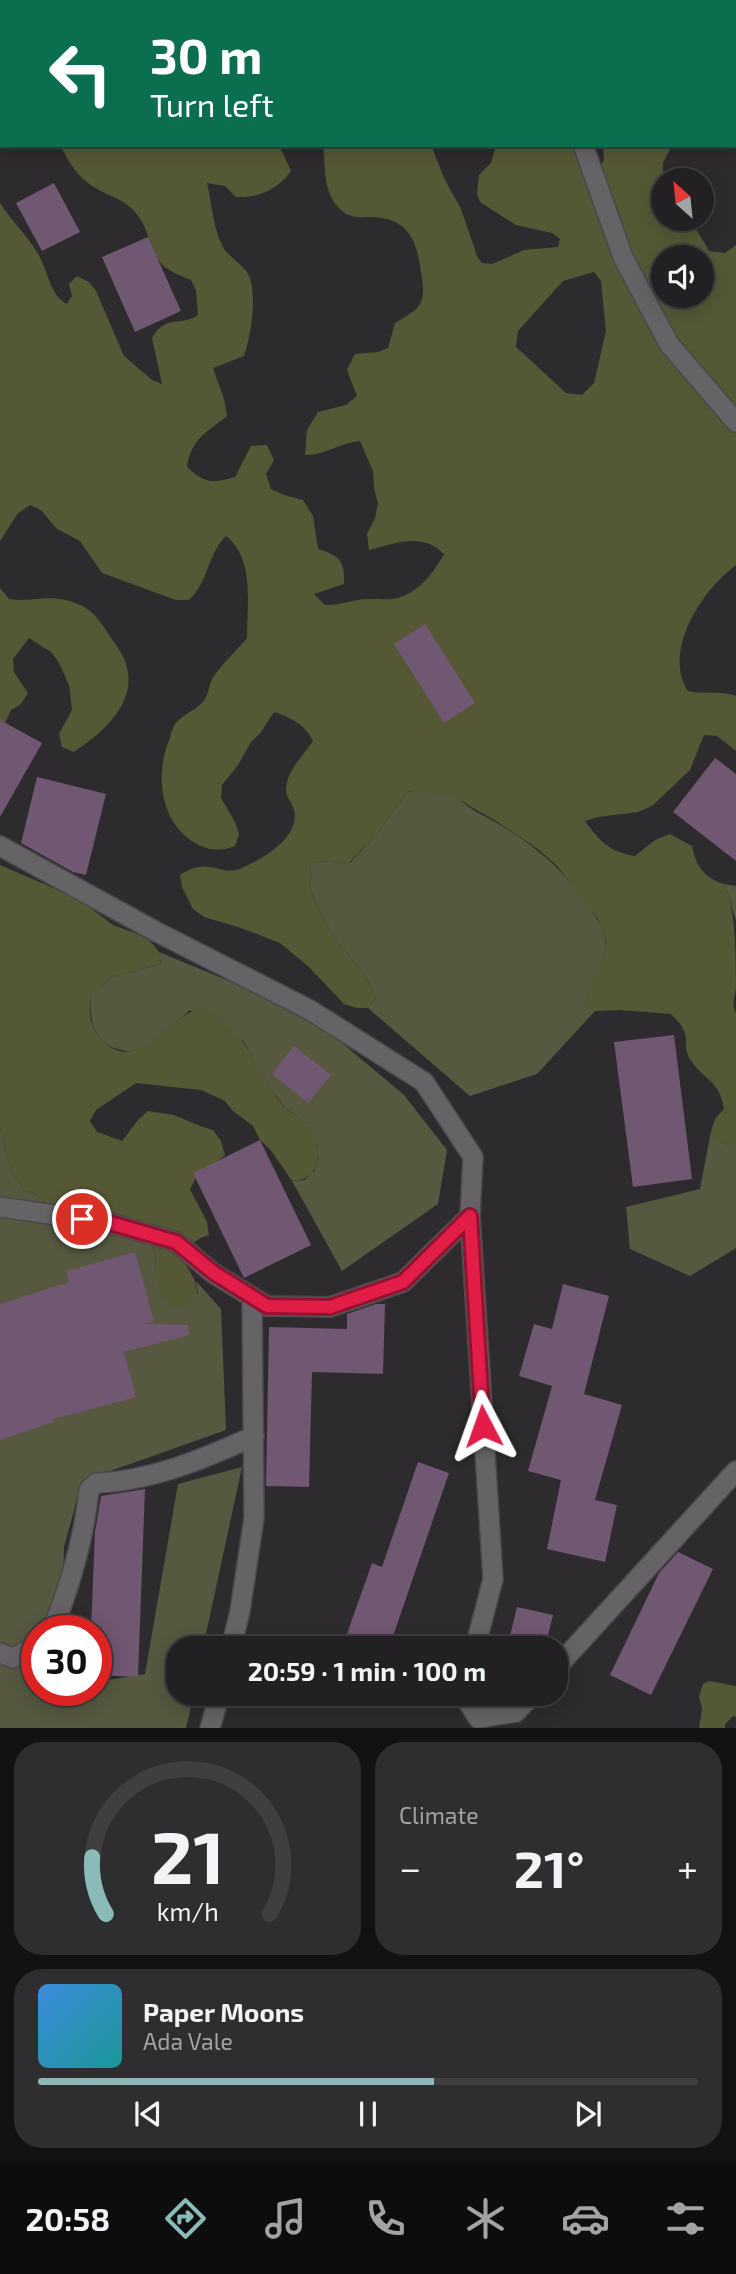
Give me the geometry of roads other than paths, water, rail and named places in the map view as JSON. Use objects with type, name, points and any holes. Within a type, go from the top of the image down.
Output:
[{"type":"street","points":[[584,147],[622,257],[669,344],[736,422]]},
{"type":"street","points":[[0,846],[155,931],[310,1010],[424,1082],[473,1157],[470,1216],[493,1579],[478,1636]]},
{"type":"street","points":[[0,1207],[110,1223],[176,1242],[214,1273],[267,1306],[330,1307],[403,1282],[470,1216]]},
{"type":"street","points":[[235,1636],[254,1518],[252,1297]]},
{"type":"street","points":[[59,1615],[86,1518],[89,1490],[96,1483],[122,1482],[176,1468],[254,1436]]},
{"type":"street","points":[[568,1655],[736,1471]]},
{"type":"street","points":[[0,1653],[13,1658],[21,1654]]},
{"type":"street","points":[[211,1728],[217,1706]]},
{"type":"street","points":[[470,1706],[479,1723],[516,1713],[522,1706]]}]
